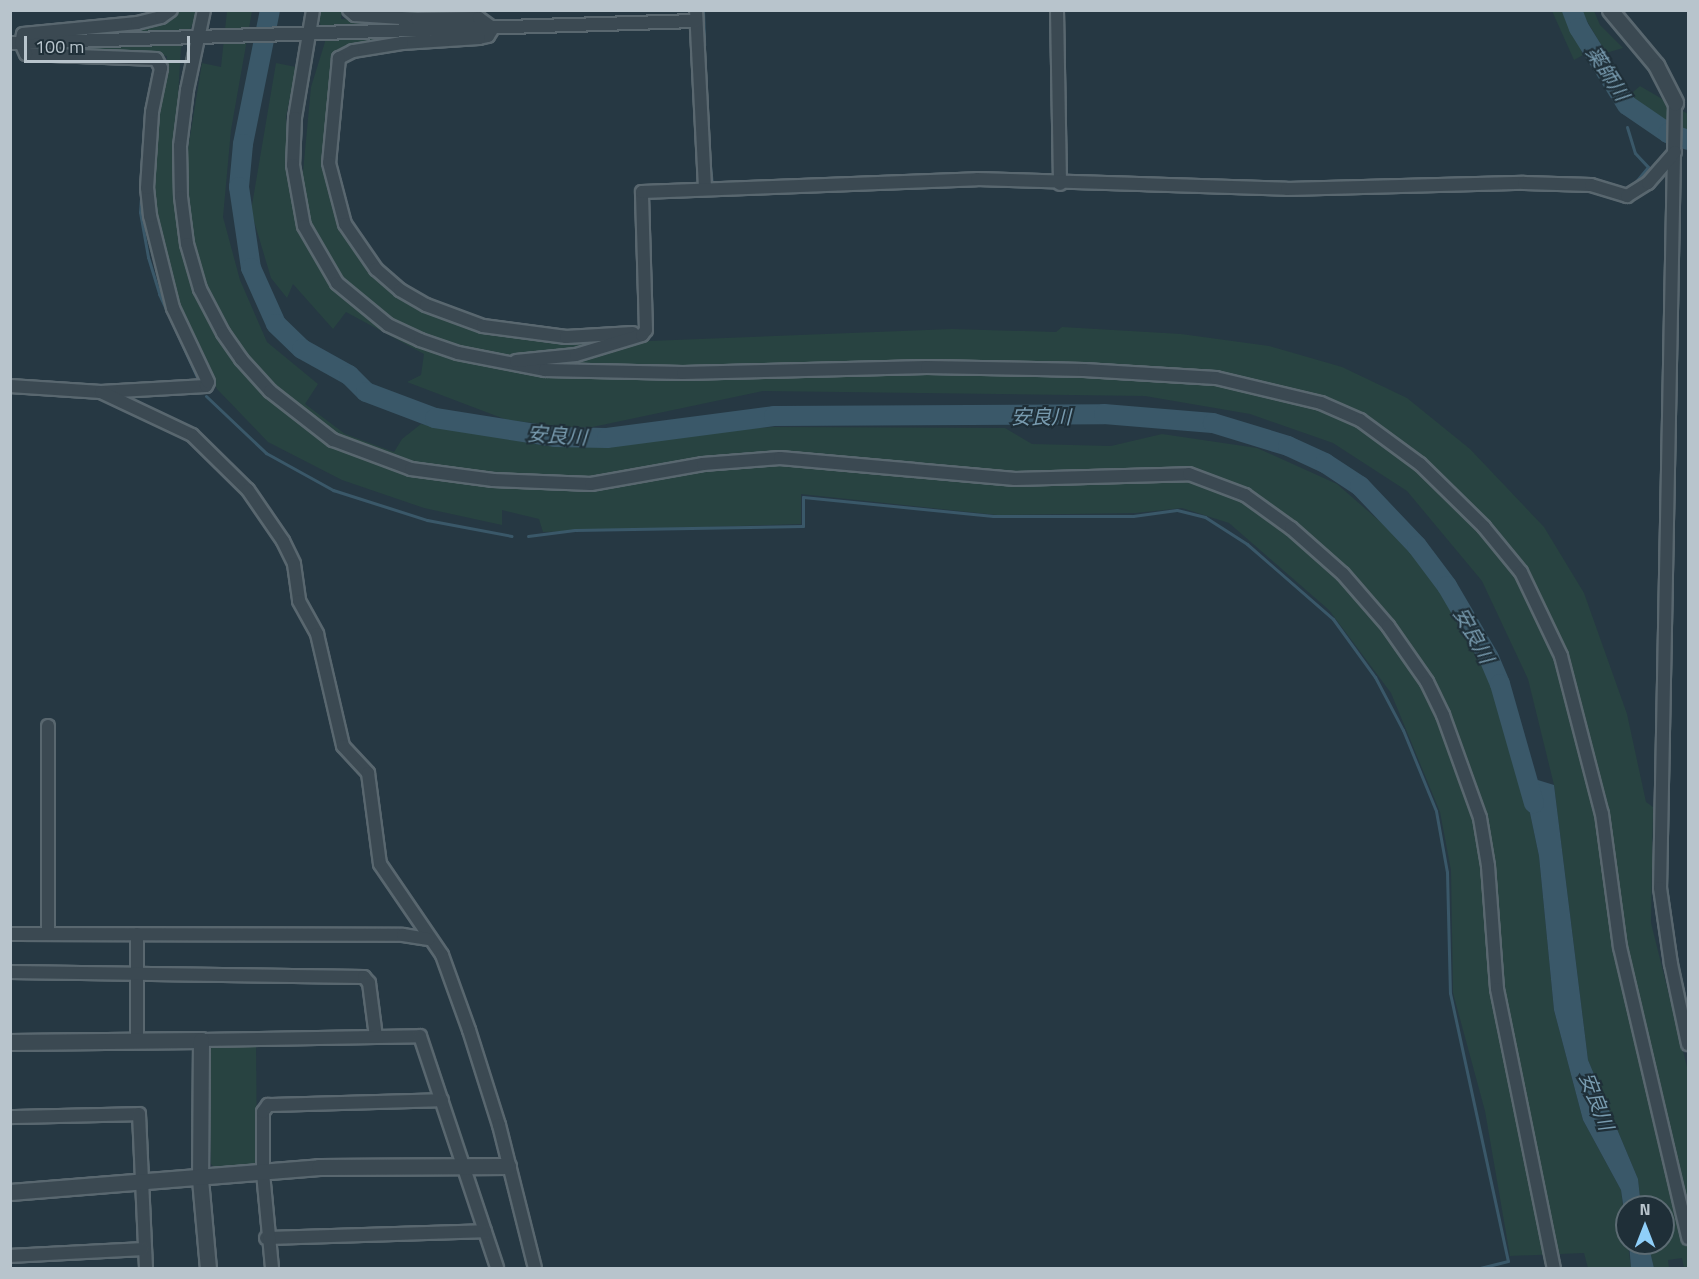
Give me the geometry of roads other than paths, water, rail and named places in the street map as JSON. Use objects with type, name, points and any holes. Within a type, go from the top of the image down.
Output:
[{"type":"street","points":[[16,43],[22,34],[137,23],[161,17],[171,10]]},
{"type":"street","points":[[204,10],[202,37],[180,146],[181,197],[187,244],[200,289],[223,333],[241,359],[270,391],[333,440],[411,469],[492,480],[591,484],[703,464],[780,458],[1014,479],[1189,474],[1245,495],[1292,528],[1343,574],[1388,627],[1427,682],[1443,715],[1480,818],[1488,866],[1497,988],[1554,1269]]},
{"type":"street","points":[[313,10],[307,34],[295,117],[293,165],[304,226],[319,257],[337,283],[388,325],[459,354],[545,370],[615,372],[927,367],[1084,369],[1216,378],[1321,403],[1359,420],[1392,442],[1464,505],[1503,549],[1536,599],[1561,656],[1602,814],[1620,947],[1689,1238]]},
{"type":"street","points":[[349,10],[355,15],[417,19],[479,18],[492,28]]},
{"type":"street","points":[[1057,10],[1060,178]]},
{"type":"street","points":[[1610,10],[1656,65],[1675,102],[1660,888],[1689,1044]]},
{"type":"street","points":[[16,43],[492,28],[696,16],[705,189]]},
{"type":"street","points":[[492,28],[488,36],[479,38],[402,43],[353,51],[339,58],[329,163],[345,224],[376,269],[400,290],[453,317],[493,328],[566,338],[645,330]]},
{"type":"street","points":[[10,386],[101,392],[206,386],[208,382],[170,300],[150,216],[148,177],[152,112],[161,68],[156,59],[26,54],[16,43]]},
{"type":"street","points":[[499,363],[576,355],[642,335],[645,330],[642,192],[1060,178],[1287,189],[1524,183],[1591,185],[1627,196],[1648,183],[1674,149]]},
{"type":"street","points":[[101,392],[117,403],[192,435],[248,490],[283,541],[294,564],[299,601],[317,634],[343,746],[368,773],[380,864],[442,955],[469,1030],[536,1269]]},
{"type":"street","points":[[48,726],[48,934]]},
{"type":"street","points":[[10,934],[403,935],[429,939]]},
{"type":"street","points":[[137,934],[137,1040]]},
{"type":"street","points":[[10,972],[364,977],[369,983],[376,1037]]},
{"type":"street","points":[[10,1042],[420,1036],[465,1166],[497,1269]]},
{"type":"street","points":[[201,1040],[200,1179],[208,1269]]},
{"type":"street","points":[[272,1269],[266,1238],[263,1172],[263,1112],[268,1105],[442,1100]]},
{"type":"street","points":[[10,1117],[139,1114],[140,1184],[146,1269]]},
{"type":"street","points":[[10,1192],[140,1184],[263,1172],[508,1166]]},
{"type":"street","points":[[266,1238],[485,1231]]},
{"type":"street","points":[[10,1256],[143,1249]]},
{"type":"water","points":[[1522,775],[1554,785],[1588,1060],[1638,1179],[1640,1195],[1622,1195],[1583,1120],[1554,1010],[1539,856]]},
{"type":"water","points":[[1630,1255],[1651,1255],[1654,1268],[1631,1268]]},
{"type":"waterway","name":"安良川","points":[[270,10],[243,144],[239,187],[251,268],[276,324],[302,349],[349,375],[366,392],[435,418],[555,437],[607,438],[774,416],[1104,414],[1213,423],[1288,446],[1325,463],[1360,486],[1417,546],[1447,586],[1489,658],[1500,684],[1534,803]]},
{"type":"waterway","points":[[703,10],[704,45]]},
{"type":"waterway","name":"薬師川","points":[[1572,10],[1579,28],[1627,105],[1668,133],[1688,140]]},
{"type":"waterway","points":[[151,89],[153,76]]},
{"type":"waterway","points":[[146,120],[140,212],[148,257],[159,294],[198,379]]},
{"type":"waterway","points":[[1627,127],[1635,153],[1648,167],[1633,185]]},
{"type":"waterway","points":[[709,156],[712,184]]},
{"type":"waterway","points":[[878,177],[1014,174]]},
{"type":"waterway","points":[[848,178],[868,177]]},
{"type":"waterway","points":[[1175,179],[1293,182],[1514,177]]},
{"type":"waterway","points":[[1589,179],[1606,183]]},
{"type":"waterway","points":[[206,396],[266,453],[333,490],[427,520],[512,536]]},
{"type":"waterway","points":[[528,536],[575,530],[803,526],[803,497],[993,516],[1133,516],[1177,510],[1205,517],[1247,544],[1333,619],[1375,677],[1403,730],[1436,811],[1447,872],[1450,993],[1508,1261],[1479,1268]]}]
